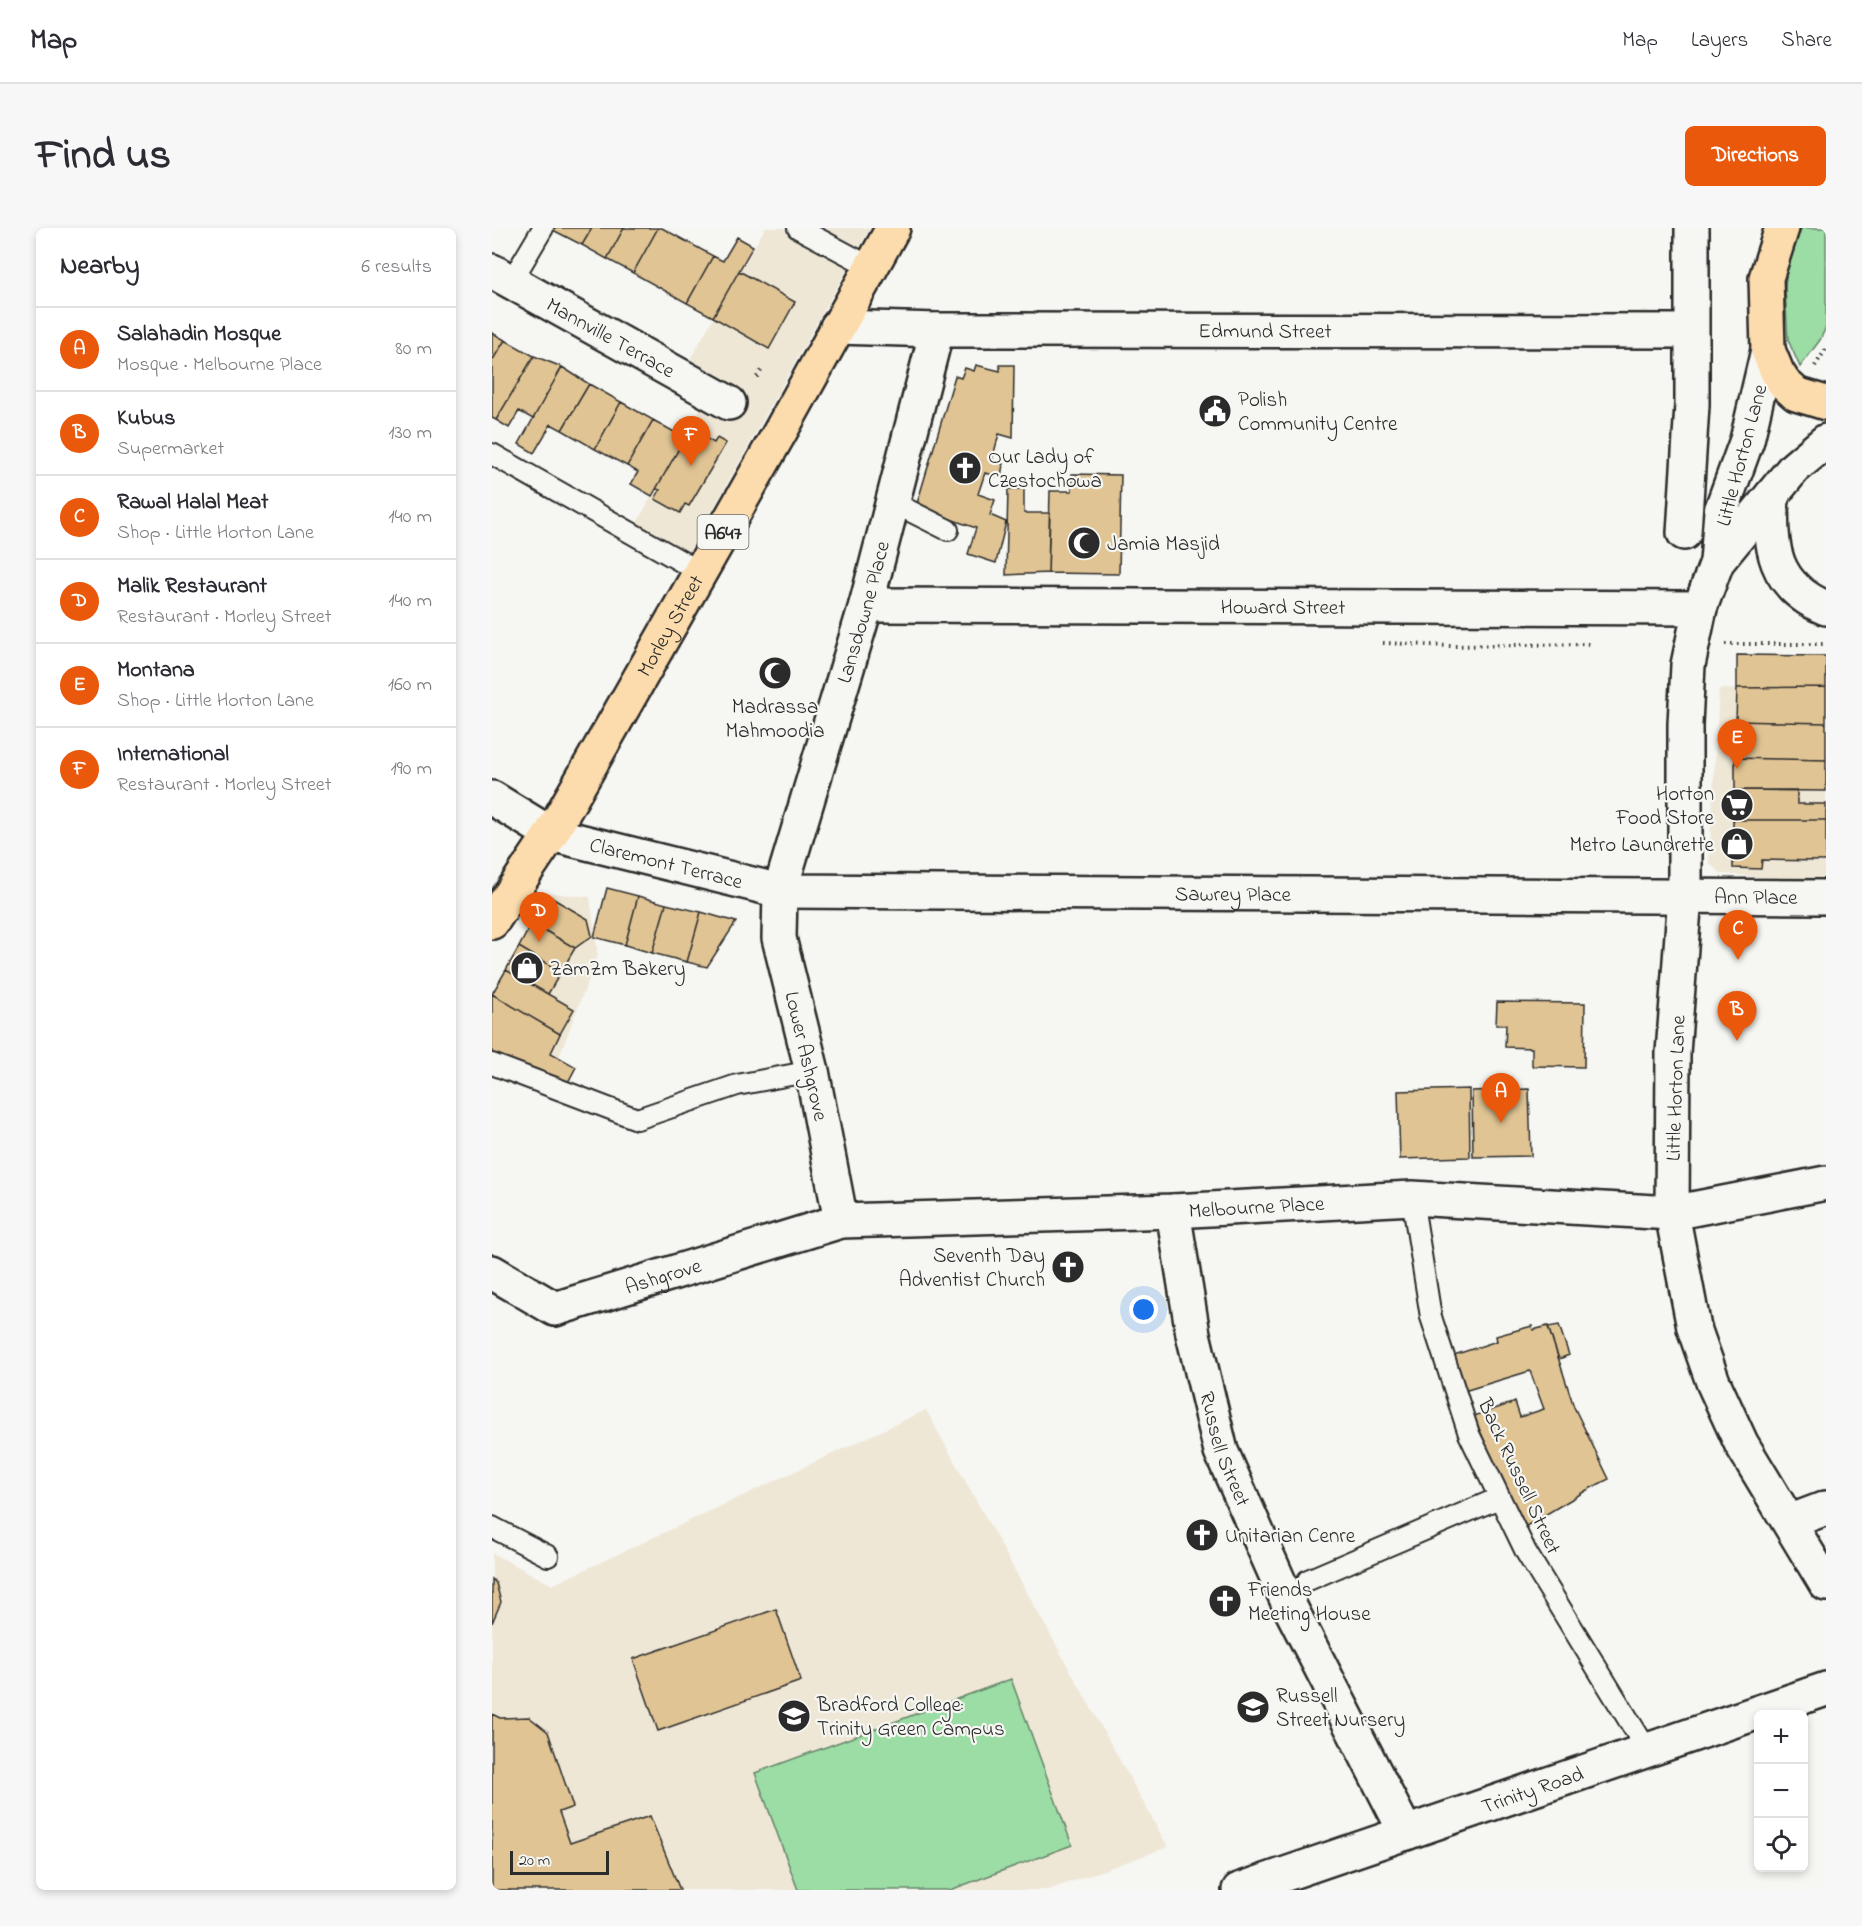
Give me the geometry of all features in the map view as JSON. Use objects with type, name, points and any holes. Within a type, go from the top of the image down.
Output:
[{"type":"main road","name":"Morley Street","points":[[492,922],[552,834],[893,228]]},
{"type":"main road","points":[[1760,228],[1766,278],[1768,350],[1784,384],[1796,394],[1826,403]]},
{"type":"main road","points":[[1766,278],[1782,228]]},
{"type":"street","points":[[1684,533],[1692,405],[1692,228]]},
{"type":"street","name":"Mannville Terrace","points":[[501,276],[729,403]]},
{"type":"street","name":"Edmund Street","points":[[837,327],[937,330],[1691,331]]},
{"type":"street","name":"Lansdowne Place","points":[[780,891],[866,605],[937,330]]},
{"type":"street","name":"Little Horton Lane","points":[[1768,350],[1747,440],[1721,511],[1717,562],[1700,608],[1688,664],[1685,895],[1673,1053],[1672,1213],[1694,1328],[1713,1382],[1741,1443],[1826,1584]]},
{"type":"street","name":"Little Horton Lane","points":[[1717,562],[1794,468],[1826,441]]},
{"type":"street","points":[[1772,495],[1773,545],[1780,570],[1795,591],[1810,602],[1826,609]]},
{"type":"street","name":"Howard Street","points":[[866,605],[1700,608]]},
{"type":"street","name":"Claremont Terrace","points":[[492,798],[552,834],[780,891]]},
{"type":"street","name":"Sawrey Place","points":[[780,891],[1685,895]]},
{"type":"street","name":"Lower Ashgrove","points":[[780,891],[779,938],[812,1071],[840,1221]]},
{"type":"street","name":"Ann Place","points":[[1685,895],[1826,897]]},
{"type":"street","name":"Melbourne Place","points":[[840,1221],[1173,1211],[1412,1198],[1672,1213],[1826,1183]]},
{"type":"street","name":"Russell Street","points":[[1173,1211],[1193,1334],[1221,1450],[1291,1609],[1406,1833]]},
{"type":"street","name":"Ashgrove","points":[[492,1272],[555,1309],[840,1221]]},
{"type":"street","points":[[1790,1522],[1826,1508]]},
{"type":"street","name":"Trinity Road","points":[[1239,1890],[1826,1689]]},
{"type":"lane","points":[[501,276],[543,228]]},
{"type":"lane","points":[[798,228],[871,267]]},
{"type":"lane","points":[[492,454],[700,572]]},
{"type":"lane","points":[[892,502],[948,530]]},
{"type":"lane","points":[[492,1064],[637,1119],[737,1085],[812,1071]]},
{"type":"lane","name":"Back Russell Street","points":[[1412,1198],[1431,1317],[1469,1434],[1526,1552],[1647,1750]]},
{"type":"lane","points":[[1308,1580],[1498,1498]]},
{"type":"lane","points":[[492,1527],[548,1556]]},
{"type":"path","points":[[757,377],[762,369]]},
{"type":"shaded area","points":[[765,228],[785,228],[791,231],[793,228],[870,228],[687,556],[635,526],[719,376],[690,359]]},
{"type":"shaded area","points":[[1719,689],[1826,693],[1826,882],[1722,874],[1709,863]]},
{"type":"shaded area","points":[[552,893],[590,897],[598,955],[549,1083],[492,1058],[492,994],[524,934]]},
{"type":"shaded area","name":"Bradford College: Trinity Green Campus","points":[[926,1410],[1168,1847],[1048,1890],[492,1890],[492,1553],[552,1585]]},
{"type":"green space","points":[[1802,228],[1826,228],[1826,327],[1820,340],[1800,367],[1788,340],[1785,288],[1793,239]]},
{"type":"green space","points":[[1011,1679],[1072,1845],[950,1890],[798,1890],[755,1773]]},
{"type":"building","points":[[549,228],[592,228],[582,245]]},
{"type":"building","points":[[592,228],[624,228],[607,259],[582,245]]},
{"type":"building","points":[[624,228],[658,228],[633,273],[607,259]]},
{"type":"building","points":[[658,228],[662,228],[713,256],[687,303],[633,273]]},
{"type":"building","points":[[737,237],[753,246],[713,317],[687,303],[713,256],[723,261]]},
{"type":"building","points":[[739,271],[795,302],[769,349],[713,317]]},
{"type":"building","points":[[492,333],[505,340],[492,361]]},
{"type":"building","points":[[505,340],[534,356],[496,420],[492,418],[492,361]]},
{"type":"building","points":[[534,356],[562,367],[533,419],[519,411],[509,428],[496,420]]},
{"type":"building","name":"Our Lady of Czestochowa","points":[[976,365],[1000,371],[1000,365],[1014,365],[1013,438],[999,434],[992,460],[1003,464],[1001,477],[985,473],[978,494],[995,500],[990,515],[1006,522],[996,563],[968,554],[976,528],[916,507],[955,376],[961,378],[965,368],[974,371]]},
{"type":"building","points":[[562,367],[589,384],[562,430],[551,424],[534,453],[519,444]]},
{"type":"building","points":[[589,384],[621,402],[595,449],[562,430]]},
{"type":"building","points":[[621,402],[653,420],[627,466],[595,449]]},
{"type":"building","points":[[653,420],[685,438],[652,496],[631,484],[638,472],[627,466]]},
{"type":"building","points":[[695,432],[714,443],[717,438],[726,443],[689,506],[685,504],[680,513],[655,499],[660,490],[656,489],[685,438],[690,440]]},
{"type":"building","name":"Jamia Masjid","points":[[1072,474],[1121,475],[1119,574],[1048,573],[1050,491],[1072,491]]},
{"type":"building","points":[[1008,489],[1024,489],[1024,513],[1050,513],[1048,573],[1006,575]]},
{"type":"building","points":[[1737,655],[1826,656],[1826,687],[1737,688]]},
{"type":"building","points":[[1826,687],[1826,723],[1736,721],[1737,688]]},
{"type":"building","points":[[1736,721],[1826,723],[1826,760],[1735,758]]},
{"type":"building","points":[[1735,758],[1826,760],[1826,791],[1735,790]]},
{"type":"building","points":[[1735,790],[1797,790],[1797,804],[1826,804],[1826,820],[1733,820]]},
{"type":"building","points":[[1733,820],[1826,820],[1826,861],[1762,860],[1761,869],[1733,868]]},
{"type":"building","points":[[607,888],[638,896],[625,945],[594,937]]},
{"type":"building","points":[[638,896],[666,904],[652,953],[625,945]]},
{"type":"building","points":[[550,897],[588,919],[592,936],[575,948],[532,923]]},
{"type":"building","points":[[666,904],[701,912],[687,962],[652,953]]},
{"type":"building","points":[[701,912],[736,922],[707,967],[687,962]]},
{"type":"building","points":[[532,923],[575,948],[561,972],[519,947]]},
{"type":"building","points":[[519,947],[561,972],[548,994],[506,970]]},
{"type":"building","points":[[506,970],[574,1009],[560,1034],[492,994]]},
{"type":"building","points":[[492,994],[560,1034],[551,1053],[576,1067],[565,1088],[492,1057]]},
{"type":"building","points":[[1497,1002],[1585,1003],[1584,1067],[1532,1066],[1532,1048],[1505,1047],[1506,1025],[1496,1025]]},
{"type":"building","points":[[1469,1089],[1470,1157],[1400,1159],[1398,1091]]},
{"type":"building","points":[[1529,1089],[1531,1156],[1473,1157],[1472,1091]]},
{"type":"building","points":[[1559,1325],[1569,1355],[1559,1359],[1548,1327]]},
{"type":"building","points":[[1532,1326],[1533,1330],[1548,1326],[1574,1407],[1609,1479],[1523,1528],[1474,1416],[1515,1402],[1520,1417],[1544,1409],[1530,1371],[1464,1391],[1454,1355],[1497,1341],[1496,1336]]},
{"type":"building","points":[[492,1579],[496,1583],[501,1602],[492,1623]]},
{"type":"building","points":[[776,1609],[801,1681],[658,1731],[633,1659]]},
{"type":"building","points":[[492,1714],[500,1718],[529,1717],[548,1732],[573,1807],[559,1812],[570,1843],[650,1816],[680,1890],[492,1890]]},
{"type":"place","name":"Polish Community Centre","points":[[1215,411]]},
{"type":"place","name":"International","points":[[691,466]]},
{"type":"place","name":"Our Lady of Czestochowa","points":[[965,468]]},
{"type":"place","name":"Jamia Masjid","points":[[1084,543]]},
{"type":"place","name":"Madrassa Mahmoodia","points":[[775,673]]},
{"type":"place","name":"Montana","points":[[1737,769]]},
{"type":"place","name":"Horton Food Store","points":[[1737,805]]},
{"type":"place","name":"Metro Laundrette","points":[[1737,844]]},
{"type":"place","name":"Malik Restaurant","points":[[539,942]]},
{"type":"place","name":"Rawal Halal Meat","points":[[1738,960]]},
{"type":"place","name":"ZamZm Bakery","points":[[527,968]]},
{"type":"place","name":"Kubus","points":[[1737,1041]]},
{"type":"place","name":"Salahadin Mosque","points":[[1501,1123]]},
{"type":"place","name":"Seventh Day Adventist Church","points":[[1068,1267]]},
{"type":"place","name":"Unitarian Cenre","points":[[1202,1535]]},
{"type":"place","name":"Friends Meeting House","points":[[1225,1601]]},
{"type":"place","name":"Russell Street Nursery","points":[[1253,1707]]},
{"type":"place","name":"Bradford College: Trinity Green Campus","points":[[794,1716]]}]
